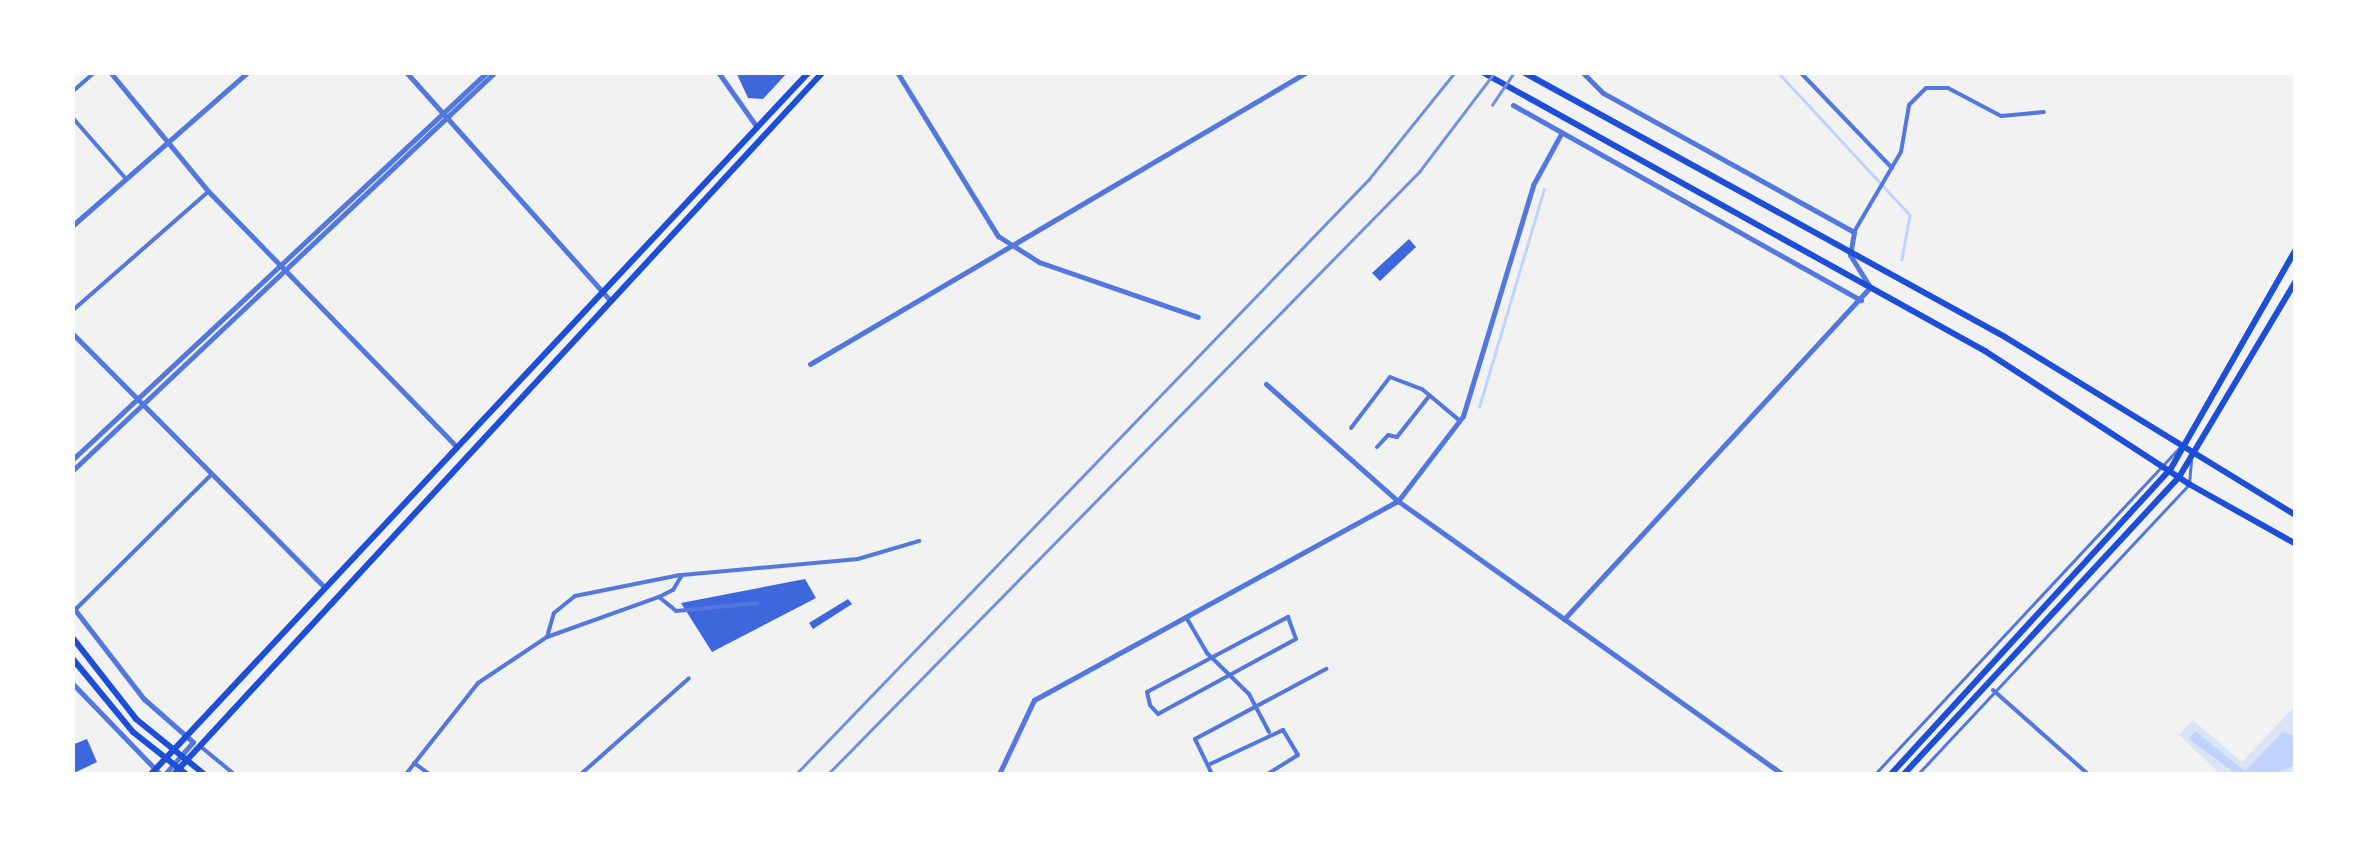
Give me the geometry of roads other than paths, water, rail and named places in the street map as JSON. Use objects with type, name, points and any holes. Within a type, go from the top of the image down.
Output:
[{"type":"main road","points":[[158,773],[324,587],[809,72]]},
{"type":"main road","points":[[174,774],[823,72]]},
{"type":"main road","points":[[1482,72],[2032,380],[2179,478],[2296,544]]},
{"type":"main road","points":[[1523,72],[1850,255],[2006,336],[2296,515]]},
{"type":"main road","points":[[1891,774],[2170,470],[2296,248]]},
{"type":"main road","points":[[1904,774],[2179,478],[2296,282]]},
{"type":"main road","points":[[72,638],[136,719],[204,774]]},
{"type":"main road","points":[[72,658],[133,732],[186,774]]},
{"type":"street","points":[[72,92],[95,72]]},
{"type":"street","points":[[110,72],[208,191],[456,446]]},
{"type":"street","points":[[72,226],[248,72]]},
{"type":"street","points":[[406,72],[610,300]]},
{"type":"street","points":[[72,460],[282,270],[487,72]]},
{"type":"street","points":[[443,116],[495,72]]},
{"type":"street","points":[[718,72],[758,128]]},
{"type":"street","points":[[897,72],[976,210],[1012,246],[1039,262],[1198,317]]},
{"type":"street","points":[[810,364],[1307,72]]},
{"type":"street","points":[[1582,72],[1603,93],[1854,232]]},
{"type":"street","points":[[1800,72],[1892,168]]},
{"type":"street","points":[[1564,619],[1870,287],[1850,255],[1854,232],[1892,168],[1909,105],[1926,88],[1948,88],[2001,116],[2044,112]]},
{"type":"street","points":[[1512,106],[1861,300]]},
{"type":"street","points":[[72,117],[126,179]]},
{"type":"street","points":[[999,774],[1034,700],[1398,501],[1460,420],[1534,184],[1562,132]]},
{"type":"street","points":[[72,311],[208,191]]},
{"type":"street","points":[[72,333],[324,587]]},
{"type":"street","points":[[1351,428],[1390,377],[1430,395],[1460,420]]},
{"type":"street","points":[[1266,384],[1398,501],[1782,774]]},
{"type":"street","points":[[1376,447],[1388,435],[1397,437],[1430,395]]},
{"type":"street","points":[[72,471],[140,402]]},
{"type":"street","points":[[189,734],[144,700],[74,608],[212,474]]},
{"type":"street","points":[[547,638],[554,613],[575,596],[682,575],[858,559],[919,541]]},
{"type":"street","points":[[406,774],[478,683],[547,638],[673,590],[682,575]]},
{"type":"street","points":[[659,597],[676,611],[758,603]]},
{"type":"street","points":[[1186,618],[1212,657],[1232,674],[1269,732]]},
{"type":"street","points":[[1288,618],[1296,639],[1155,712],[1147,692],[1212,657],[1288,618]]},
{"type":"street","points":[[1212,774],[1195,740],[1326,668]]},
{"type":"street","points":[[581,774],[690,678]]},
{"type":"street","points":[[72,683],[158,773]]},
{"type":"street","points":[[1993,690],[2088,774]]},
{"type":"street","points":[[1208,765],[1269,732],[1283,730],[1298,755],[1267,774]]},
{"type":"street","points":[[200,746],[234,774]]},
{"type":"street","points":[[414,763],[429,774]]},
{"type":"lane","points":[[1875,774],[2181,446]]},
{"type":"lane","points":[[1918,774],[2189,484],[2192,454]]},
{"type":"water","points":[[2195,731],[2245,771],[2283,732],[2295,736],[2295,765],[2275,774],[2236,774],[2189,739]]},
{"type":"waterway","points":[[1778,72],[1910,215],[1902,259]]},
{"type":"waterway","points":[[1479,407],[1544,189]]},
{"type":"railway","points":[[796,774],[1369,179],[1455,72]]},
{"type":"railway","points":[[828,774],[1419,172],[1495,72]]},
{"type":"railway","points":[[1492,105],[1514,72]]}]
